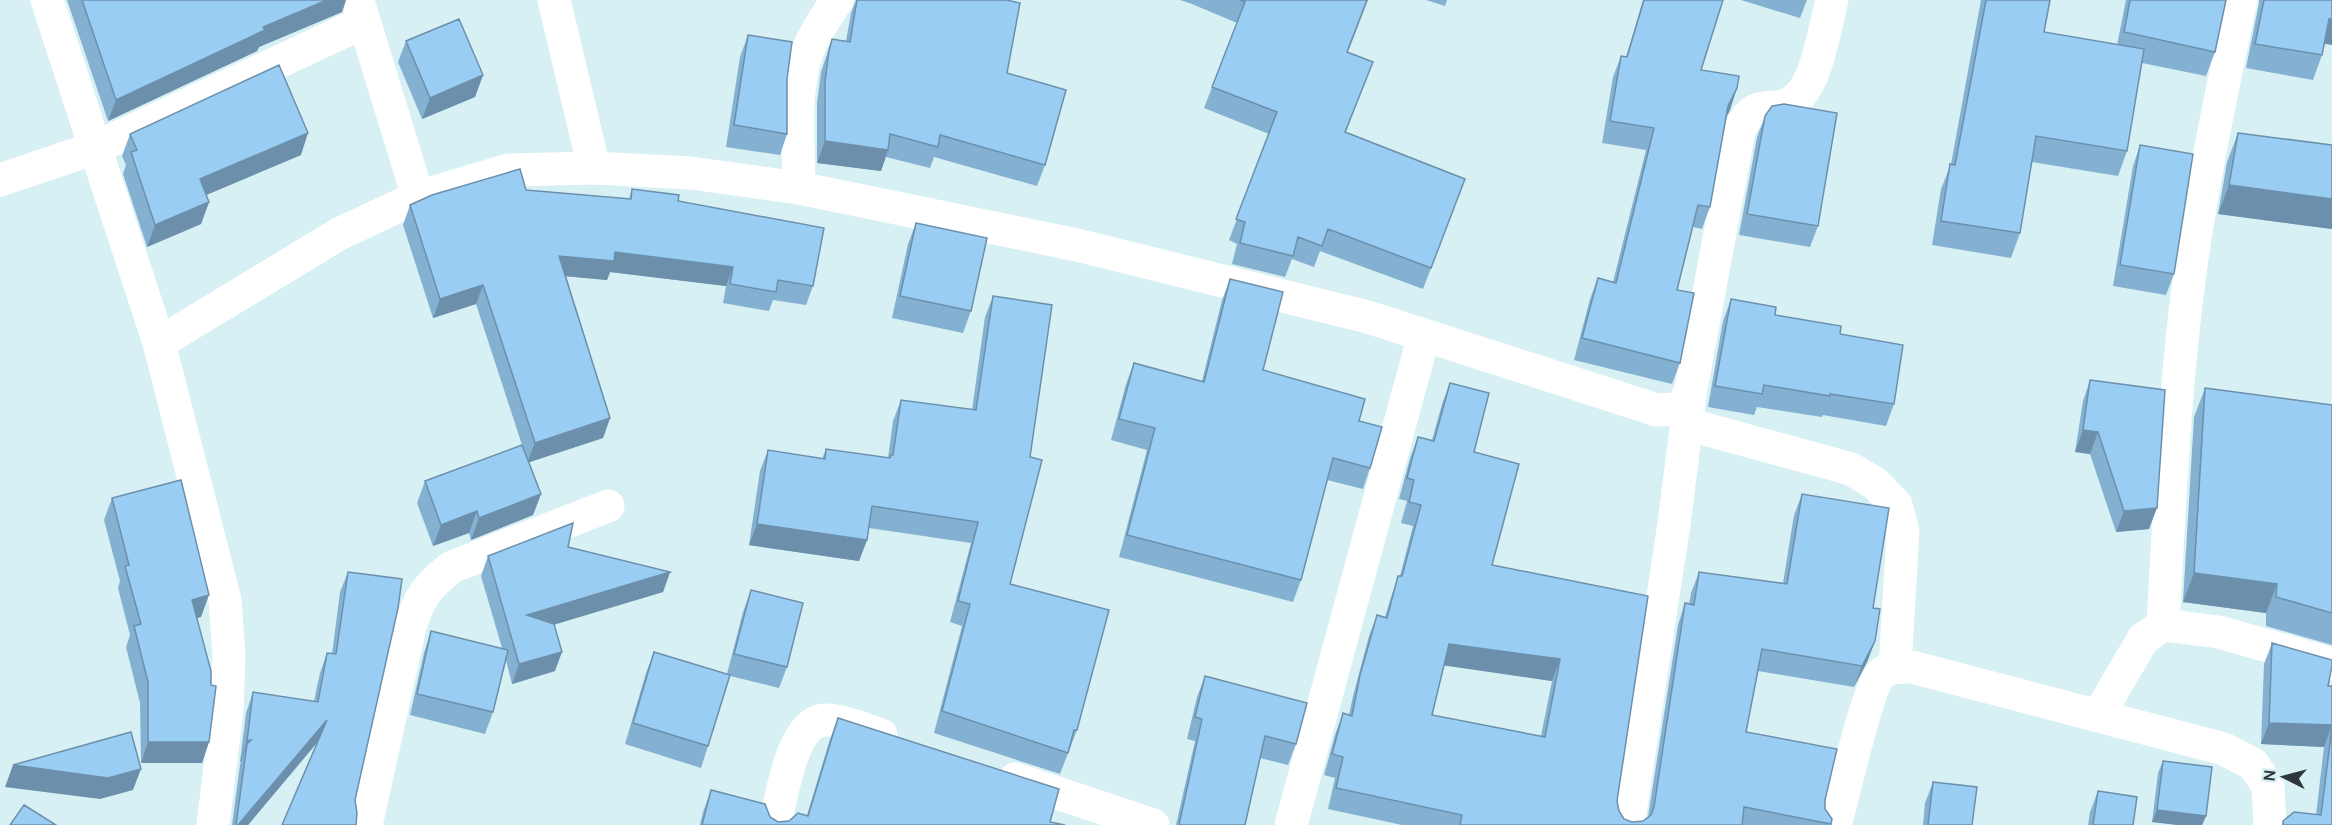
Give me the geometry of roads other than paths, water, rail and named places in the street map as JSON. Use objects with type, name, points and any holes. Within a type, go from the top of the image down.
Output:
[{"type":"street","points":[[48,0],[159,343],[225,600],[229,656],[227,699],[213,825]]},
{"type":"street","points":[[554,0],[594,168]]},
{"type":"street","points":[[799,188],[799,86],[807,54],[823,21],[837,0]]},
{"type":"street","points":[[1628,825],[1674,524],[1691,389],[1740,131],[1746,116],[1758,108],[1780,106],[1795,100],[1805,90],[1812,73],[1832,0]]},
{"type":"street","points":[[2163,625],[2176,403],[2185,312],[2214,125],[2241,0]]},
{"type":"street","points":[[0,180],[95,148],[361,11],[418,197]]},
{"type":"street","points":[[159,343],[339,234],[418,197],[508,170],[594,168],[692,173],[799,188],[1077,245],[1368,317],[1657,410],[1681,410],[1691,389]]},
{"type":"street","points":[[1291,825],[1424,335]]},
{"type":"street","points":[[1687,424],[1851,469],[1876,484],[1896,505],[1903,531],[1895,667]]},
{"type":"street","points":[[366,825],[410,627],[418,601],[434,581],[452,567],[608,506]]},
{"type":"street","points":[[2098,716],[2143,639],[2163,625],[2219,632],[2332,663]]},
{"type":"street","points":[[1835,825],[1870,696],[1880,674],[1895,667],[1912,667],[2224,749],[2253,764],[2268,786],[2270,825]]},
{"type":"street","points":[[775,825],[793,754],[807,728],[825,719],[849,724],[905,743]]},
{"type":"street","points":[[984,769],[1153,825]]}]
